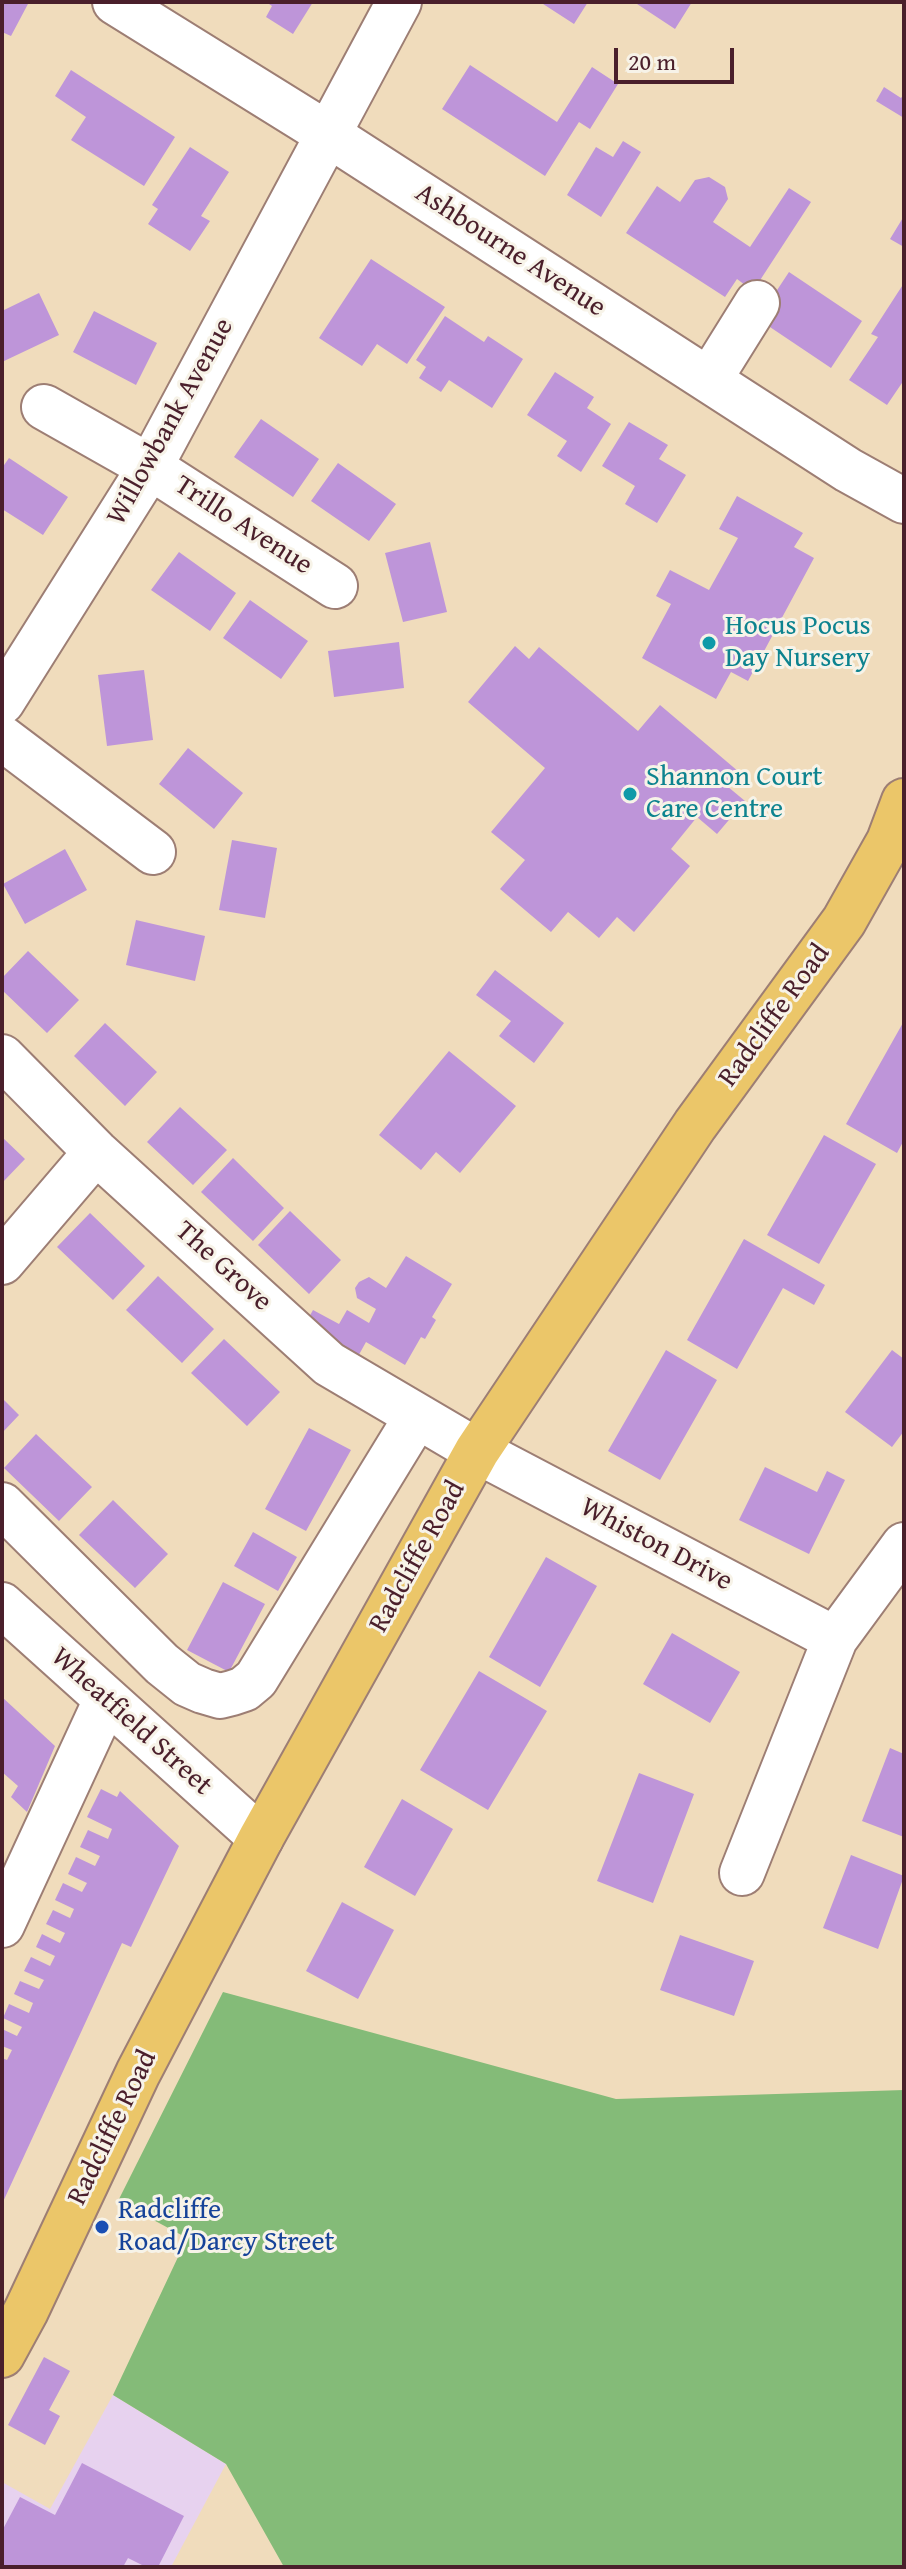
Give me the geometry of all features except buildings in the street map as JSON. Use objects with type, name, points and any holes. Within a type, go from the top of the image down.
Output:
[{"type":"main road","name":"Radcliffe Road","points":[[2,2355],[14,2312],[261,1838],[477,1451],[695,1125],[844,921],[889,841],[904,801]]},
{"type":"street","name":"Ashbourne Avenue","points":[[115,2],[329,135],[848,470],[904,501]]},
{"type":"street","name":"Willowbank Avenue","points":[[2,702],[150,467],[399,2]]},
{"type":"street","points":[[709,380],[757,303]]},
{"type":"street","name":"Trillo Avenue","points":[[44,407],[150,467],[335,586]]},
{"type":"street","points":[[2,738],[153,852]]},
{"type":"street","points":[[2,1057],[96,1152],[2,1262]]},
{"type":"street","name":"The Grove","points":[[96,1152],[329,1364],[477,1451]]},
{"type":"street","points":[[2,1505],[162,1664],[187,1684],[220,1696],[244,1689],[256,1679],[417,1416]]},
{"type":"street","name":"Whiston Drive","points":[[477,1451],[835,1639]]},
{"type":"street","points":[[742,1873],[835,1639],[904,1545]]},
{"type":"street","name":"Wheatfield Street","points":[[2,1605],[261,1838]]},
{"type":"street","points":[[2,1925],[13,1878],[106,1700]]},
{"type":"shaded area","points":[[113,2395],[226,2464],[171,2567],[2,2567],[2,2482],[50,2509]]},
{"type":"green space","points":[[223,1992],[616,2099],[904,2090],[904,2567],[284,2567],[226,2464],[113,2395],[187,2238],[118,2201]]},
{"type":"place","name":"Hocus Pocus Day Nursery","points":[[709,643]]},
{"type":"place","name":"Shannon Court Care Centre","points":[[630,794]]},
{"type":"place","name":"Radcliffe Road/Darcy Street","points":[[102,2227]]}]
